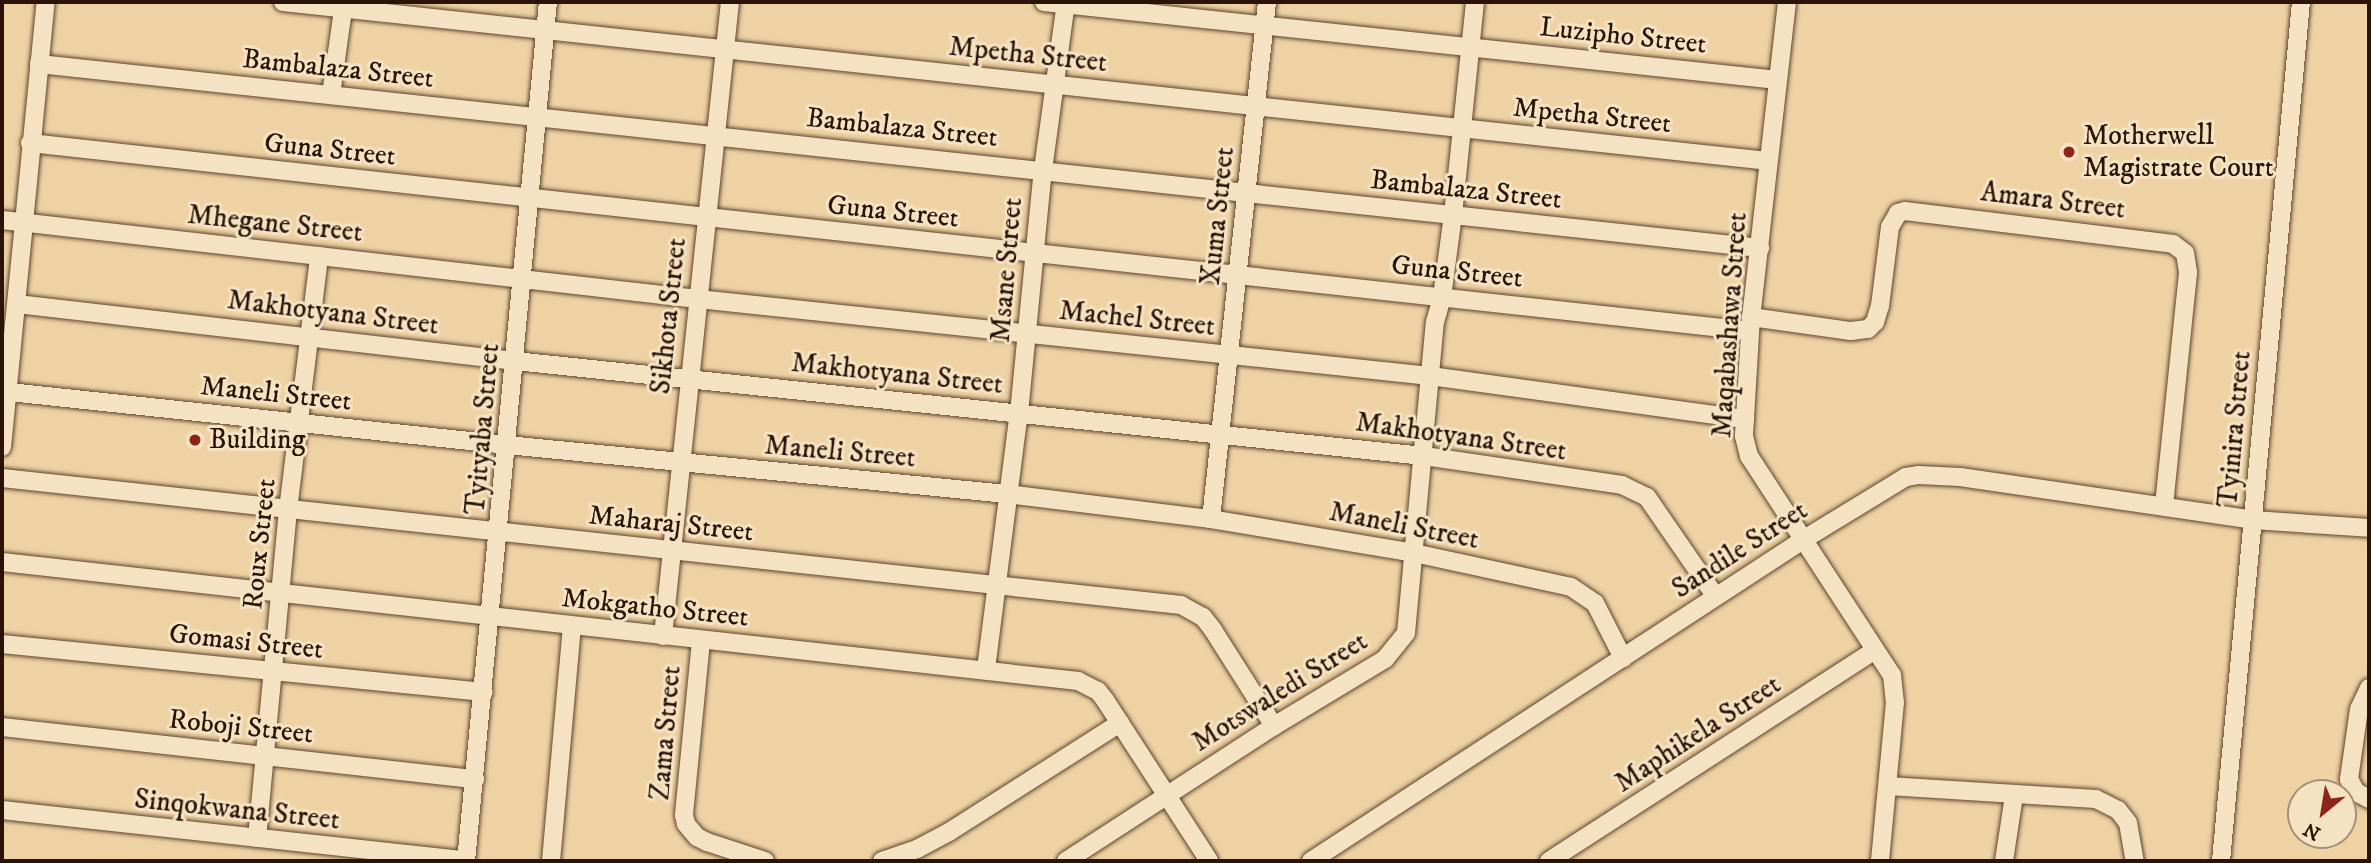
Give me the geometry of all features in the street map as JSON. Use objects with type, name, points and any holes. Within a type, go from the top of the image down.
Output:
[{"type":"street","points":[[2,447],[9,392],[7,357],[17,304],[22,222],[46,2]]},
{"type":"street","name":"Mpetha Street","points":[[282,2],[343,5],[546,30],[1768,161]]},
{"type":"street","name":"Tyityaba Street","points":[[466,861],[500,534],[548,2]]},
{"type":"street","name":"Sikhota Street","points":[[663,636],[713,135],[730,2]]},
{"type":"street","name":"Luzipho Street","points":[[1044,2],[1778,80]]},
{"type":"street","name":"Xuma Street","points":[[1211,519],[1267,2]]},
{"type":"street","name":"Motswaledi Street","points":[[1066,861],[1394,651],[1406,633],[1435,322],[1442,296],[1453,215],[1475,2]]},
{"type":"street","name":"Maqabashawa Street","points":[[1787,2],[1751,324],[1744,436],[1749,456],[1806,538],[1892,675],[1895,688],[1880,861]]},
{"type":"street","name":"Tyinira Street","points":[[2221,861],[2301,2]]},
{"type":"street","name":"Msane Street","points":[[986,669],[1019,413],[1037,254],[1043,170],[1066,3]]},
{"type":"street","points":[[331,95],[343,5]]},
{"type":"street","name":"Bambalaza Street","points":[[39,64],[1760,248]]},
{"type":"street","name":"Guna Street","points":[[30,144],[1037,254],[1442,296],[1751,324]]},
{"type":"street","name":"Amara Street","points":[[1751,324],[1851,331],[1868,328],[1875,323],[1880,306],[1890,227],[1898,213],[1905,211],[2173,244],[2185,253],[2188,273],[2164,506]]},
{"type":"street","name":"Mhegane Street","points":[[2,220],[522,279]]},
{"type":"street","name":"Roux Street","points":[[257,838],[288,510],[319,256]]},
{"type":"street","name":"Machel Street","points":[[522,279],[1430,376],[1745,419]]},
{"type":"street","name":"Makhotyana Street","points":[[17,304],[515,361],[1424,456],[1622,485],[1639,492],[1655,508],[1716,597]]},
{"type":"street","name":"Maneli Street","points":[[9,392],[680,463],[1007,494],[1211,519],[1414,553],[1556,583],[1584,593],[1602,614],[1623,658]]},
{"type":"street","name":"Sandile Street","points":[[1311,861],[1806,538],[1895,483],[1919,474],[2253,520],[2369,528]]},
{"type":"street","name":"Maharaj Street","points":[[2,478],[500,534],[996,583],[1181,605],[1192,609],[1213,630],[1274,726]]},
{"type":"street","name":"Mokgatho Street","points":[[2,562],[492,615],[572,627],[986,669],[1088,685],[1105,700],[1209,861]]},
{"type":"street","points":[[551,861],[572,627]]},
{"type":"street","name":"Zama Street","points":[[701,641],[684,815],[686,824],[697,837],[707,842],[765,861]]},
{"type":"street","name":"Gomasi Street","points":[[2,644],[484,692]]},
{"type":"street","name":"Maphikela Street","points":[[1549,861],[1875,650]]},
{"type":"street","points":[[2369,688],[2359,709],[2349,779],[2356,792],[2369,799]]},
{"type":"street","points":[[882,861],[917,849],[949,832],[1120,723]]},
{"type":"street","name":"Roboji Street","points":[[2,727],[475,779]]},
{"type":"street","points":[[1888,786],[2014,796],[2096,799],[2118,810],[2128,823],[2135,861]]},
{"type":"street","points":[[2004,861],[2014,796]]},
{"type":"street","name":"Sinqokwana Street","points":[[2,810],[257,838],[351,855],[466,861]]},
{"type":"place","name":"Motherwell Magistrate Court","points":[[2069,152]]},
{"type":"place","name":"Building","points":[[195,440]]}]
